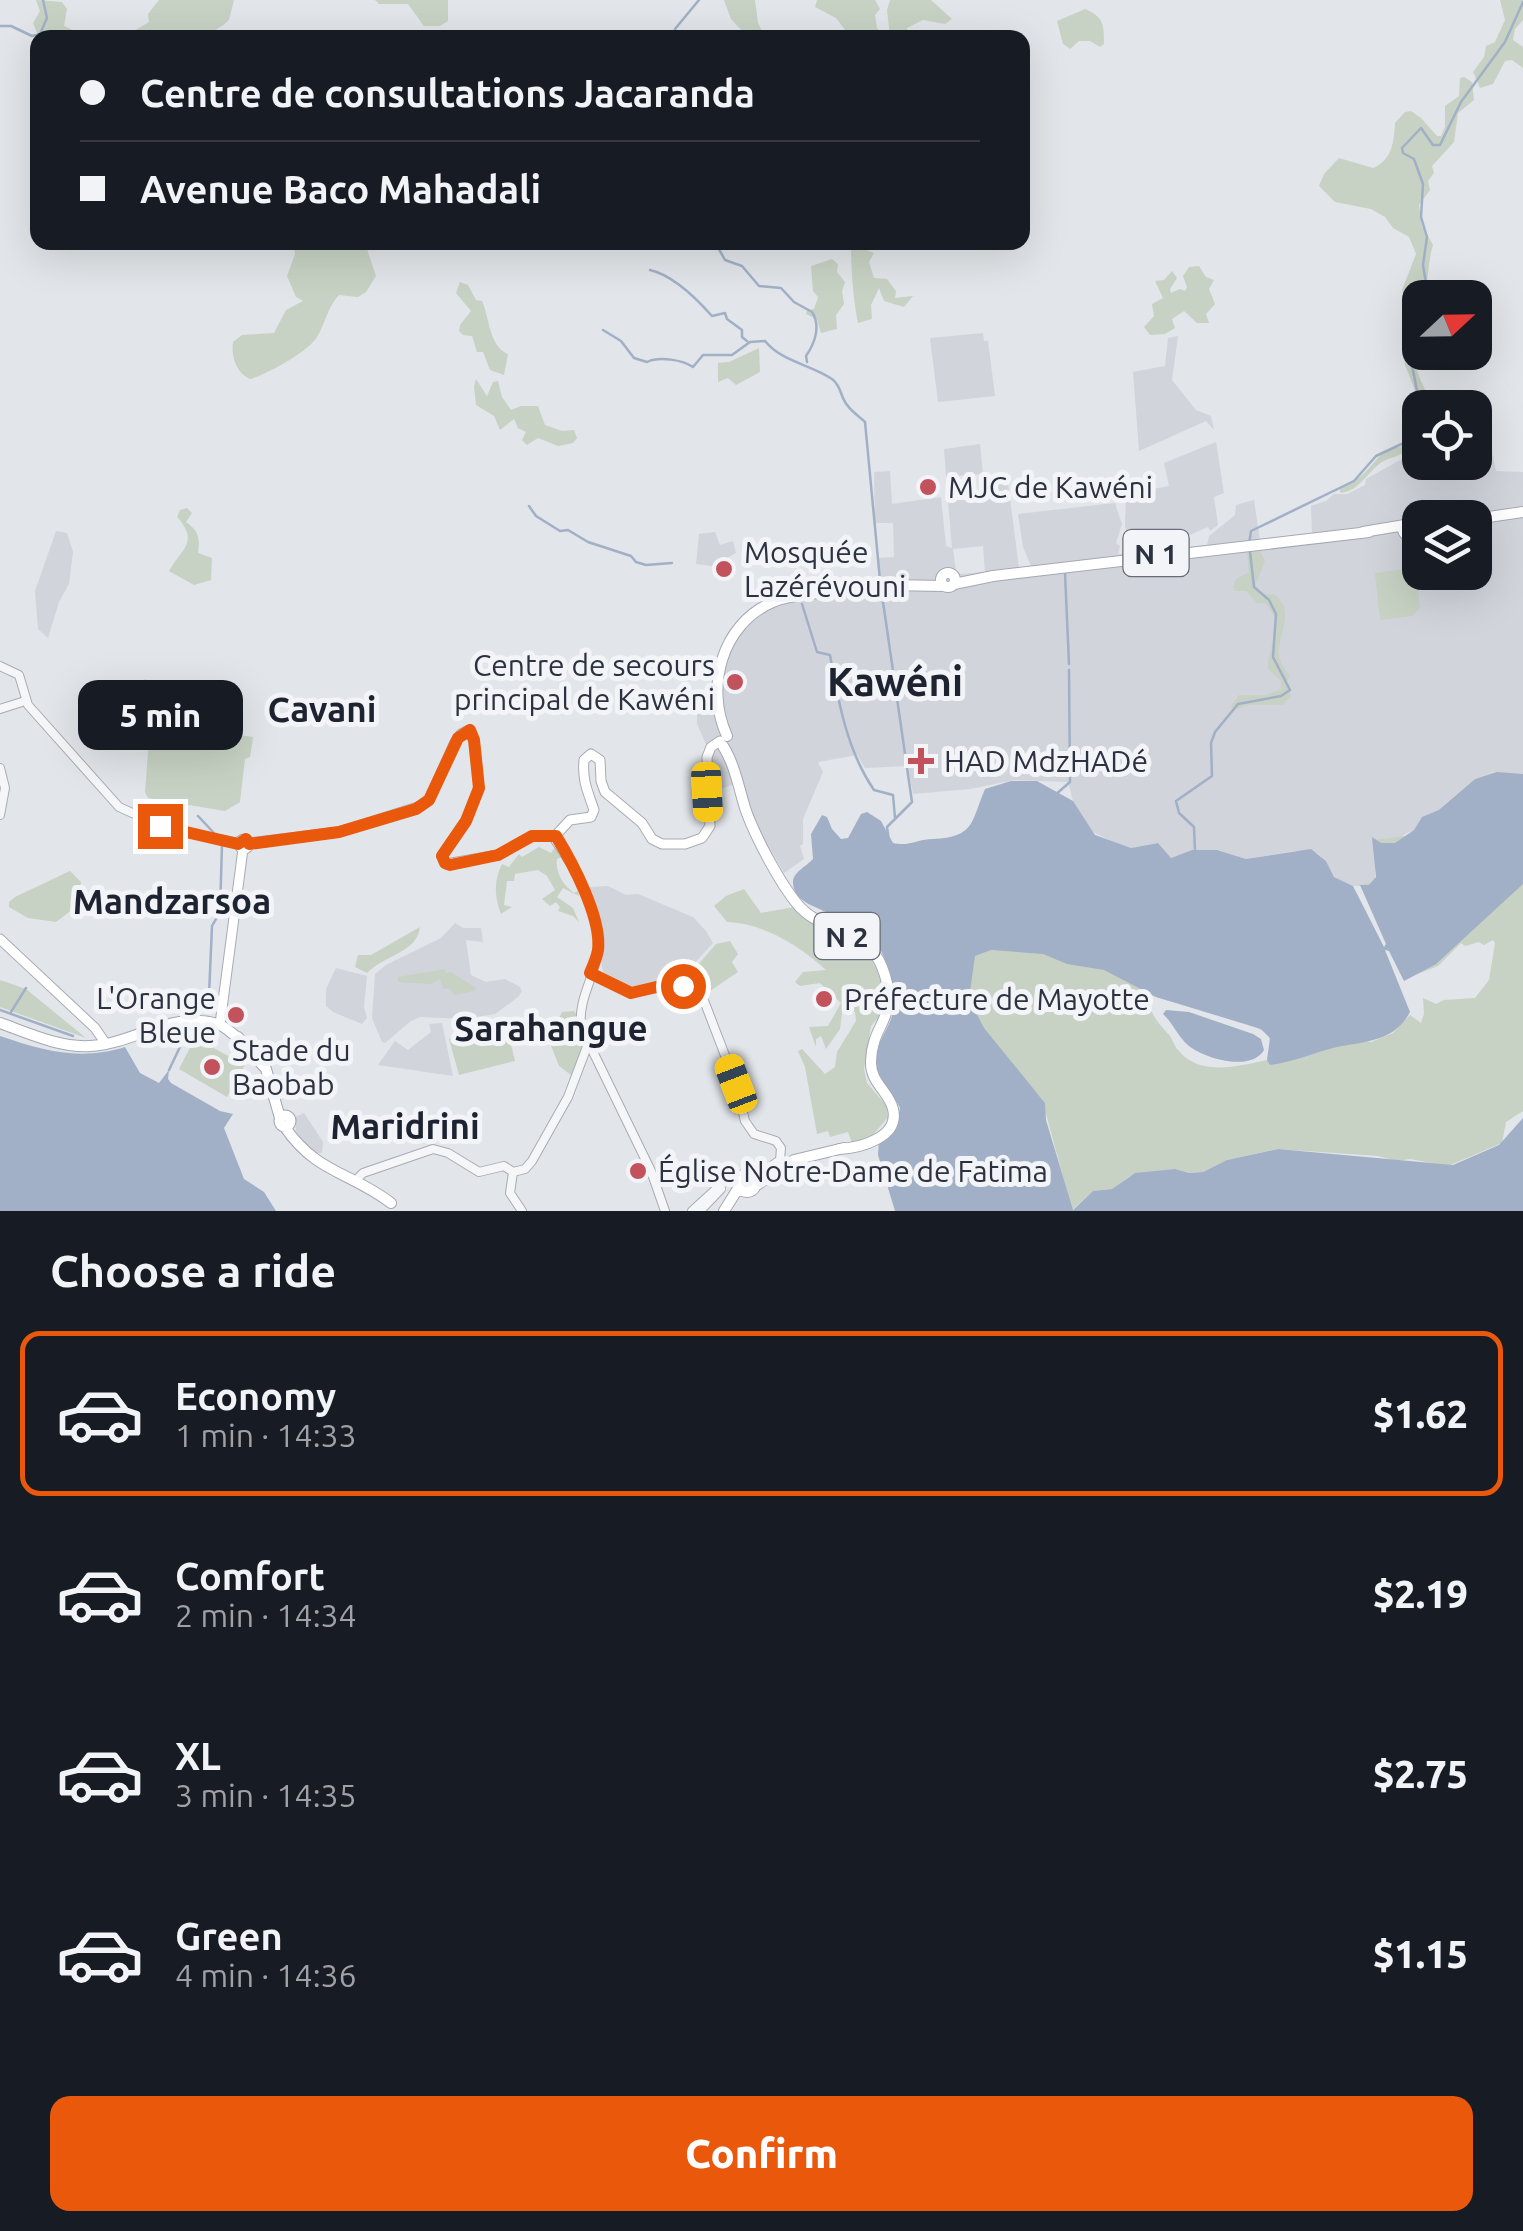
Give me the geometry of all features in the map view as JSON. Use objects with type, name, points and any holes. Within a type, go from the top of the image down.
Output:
[{"type":"main road","points":[[1492,518],[1523,514]]},
{"type":"main road","name":"N 1","points":[[722,742],[716,694],[724,652],[750,618],[767,606],[790,599],[885,586],[1402,529]]},
{"type":"main road","points":[[220,1024],[243,845],[339,832],[416,809],[429,800],[458,738],[470,730],[480,781],[466,821],[442,856],[445,863],[498,855],[532,836],[556,840],[568,821],[588,819],[594,810],[584,788],[584,771],[586,758],[594,754],[600,760],[606,792],[640,821],[652,839],[667,844],[696,842],[710,826],[707,758],[722,742]]},
{"type":"main road","name":"N 2","points":[[722,742],[749,817],[794,900],[808,915],[867,946],[882,966],[890,1006],[872,1051],[871,1070],[893,1106],[892,1121],[868,1144],[816,1153],[751,1180],[727,1208]]},
{"type":"main road","points":[[0,940],[90,1024],[101,1045]]},
{"type":"main road","points":[[0,1024],[63,1044],[101,1045],[185,1020],[220,1024],[243,1042],[266,1069],[293,1138],[310,1158],[360,1180]]},
{"type":"main road","points":[[310,1158],[360,1180],[394,1207]]},
{"type":"street","points":[[0,666],[19,676],[27,703],[90,778],[129,814],[172,830],[243,845]]},
{"type":"street","points":[[0,708],[27,703]]},
{"type":"street","points":[[0,768],[5,788],[0,815]]},
{"type":"street","points":[[556,840],[584,885],[598,947],[580,1018],[588,1049],[656,1182],[664,1211]]},
{"type":"street","points":[[590,973],[631,993],[673,984],[701,996],[736,1084],[745,1122],[754,1134],[780,1146],[780,1160],[751,1180],[725,1186],[700,1211]]},
{"type":"street","points":[[360,1180],[433,1149],[448,1153],[478,1172],[500,1166],[513,1172],[525,1168],[565,1101],[588,1049]]},
{"type":"street","points":[[746,1161],[751,1180]]},
{"type":"street","points":[[513,1172],[510,1193],[522,1211]]},
{"type":"street","points":[[692,1211],[725,1181],[751,1180]]},
{"type":"shaded area","points":[[983,333],[984,341],[988,341],[995,396],[938,402],[930,338]]},
{"type":"shaded area","points":[[1178,336],[1172,380],[1196,410],[1211,416],[1214,430],[1206,421],[1139,451],[1133,372],[1165,366],[1168,338]]},
{"type":"shaded area","points":[[1216,442],[1224,493],[1214,497],[1218,525],[1178,540],[1130,546],[1125,526],[1126,494],[1169,486],[1164,463]]},
{"type":"shaded area","points":[[980,444],[983,474],[946,477],[944,449]]},
{"type":"shaded area","points":[[1492,453],[1496,471],[1523,472],[1523,774],[1492,772],[1475,779],[1439,810],[1422,817],[1414,830],[1375,863],[1375,880],[1366,886],[1353,886],[1334,877],[1317,853],[1294,851],[1246,859],[1217,850],[1192,850],[1171,858],[1158,843],[1131,848],[1113,842],[1091,831],[1073,801],[1068,782],[1014,780],[913,794],[908,766],[865,768],[857,755],[818,762],[823,772],[803,819],[800,846],[804,859],[784,873],[757,826],[740,782],[718,790],[711,788],[708,749],[697,724],[697,707],[698,702],[714,701],[724,645],[769,601],[879,584],[877,558],[894,557],[893,523],[875,523],[874,472],[890,471],[892,504],[941,497],[946,546],[952,548],[947,489],[973,486],[978,501],[982,485],[1008,483],[1019,568],[1031,566],[1023,547],[1018,514],[1115,503],[1122,524],[1116,543],[1120,546],[1118,554],[1207,545],[1209,536],[1235,515],[1236,505],[1254,500],[1260,541],[1312,534],[1311,506],[1334,494],[1347,494],[1365,485],[1366,479],[1402,459],[1402,480],[1492,480]],"holes":[[[983,546],[985,572],[956,571],[953,549]]]},
{"type":"shaded area","points":[[56,531],[67,533],[73,552],[69,584],[48,638],[38,629],[35,591]]},
{"type":"shaded area","points":[[715,532],[720,545],[733,541],[736,553],[712,566],[696,564],[699,534]]},
{"type":"shaded area","points":[[144,679],[189,693],[153,727],[128,721]]},
{"type":"shaded area","points":[[608,886],[693,917],[706,931],[713,943],[691,967],[695,988],[680,983],[631,992],[604,976],[601,961],[605,943],[589,893],[590,887]]},
{"type":"shaded area","points":[[455,923],[463,928],[481,928],[483,942],[466,940],[471,975],[486,982],[505,979],[522,991],[495,1014],[465,1019],[420,1017],[382,1042],[372,1018],[375,974],[441,938]]},
{"type":"shaded area","points":[[336,968],[367,976],[367,1018],[362,1024],[326,1006],[326,989]]},
{"type":"shaded area","points":[[442,1023],[453,1076],[378,1065],[395,1041],[408,1050],[431,1032],[429,1024]]},
{"type":"shaded area","points":[[304,1113],[323,1142],[322,1153],[312,1153],[296,1131],[295,1117]]},
{"type":"green space","points":[[36,0],[62,2],[67,9],[64,26],[73,30],[36,30],[33,23],[40,11]]},
{"type":"green space","points":[[159,0],[234,0],[229,20],[214,30],[136,30],[149,22],[148,14]]},
{"type":"green space","points":[[375,0],[448,0],[448,21],[440,26],[424,26],[408,4],[379,4]]},
{"type":"green space","points":[[724,0],[755,0],[762,30],[741,30],[731,19]]},
{"type":"green space","points":[[817,0],[875,0],[880,9],[875,15],[878,30],[845,30],[836,18],[815,7]]},
{"type":"green space","points":[[890,0],[931,0],[952,19],[945,24],[923,20],[907,30],[889,30]]},
{"type":"green space","points":[[1500,0],[1523,0],[1523,20],[1515,29],[1513,40],[1523,47],[1523,68],[1512,60],[1505,61],[1493,84],[1480,88],[1473,72],[1484,57],[1486,46],[1495,42],[1505,20]]},
{"type":"green space","points":[[1085,9],[1102,22],[1104,44],[1100,47],[1090,41],[1079,41],[1070,49],[1063,44],[1057,21]]},
{"type":"green space","points":[[1460,78],[1472,82],[1474,100],[1458,113],[1454,142],[1432,166],[1430,190],[1419,205],[1422,226],[1433,245],[1427,280],[1406,280],[1416,254],[1409,237],[1371,209],[1335,202],[1319,186],[1339,158],[1373,168],[1379,165],[1391,150],[1395,123],[1405,112],[1411,111],[1441,136],[1445,106],[1459,96]]},
{"type":"green space","points":[[295,250],[367,250],[376,276],[358,297],[339,295],[317,337],[305,349],[250,379],[236,364],[233,342],[242,335],[274,333],[286,310],[303,301],[296,297],[287,276]]},
{"type":"green space","points":[[851,250],[866,250],[874,253],[869,262],[874,278],[887,279],[896,291],[895,298],[913,296],[904,307],[884,301],[879,288],[871,305],[872,319],[858,323]]},
{"type":"green space","points":[[832,259],[845,282],[844,304],[836,315],[837,329],[821,333],[817,319],[806,314],[814,309],[818,297],[813,291],[811,266]]},
{"type":"green space","points":[[1199,266],[1206,277],[1214,280],[1209,289],[1215,304],[1206,314],[1209,323],[1197,323],[1184,311],[1172,319],[1175,328],[1165,334],[1150,335],[1144,327],[1154,316],[1152,304],[1163,298],[1155,281],[1164,280],[1172,271],[1177,278],[1171,293],[1185,291],[1183,276],[1189,267]]},
{"type":"green space","points":[[460,282],[468,285],[476,300],[482,301],[497,345],[508,354],[504,375],[490,370],[483,352],[477,352],[472,336],[459,331],[471,311],[456,293]]},
{"type":"green space","points":[[759,348],[760,372],[736,385],[728,378],[718,382],[718,363]]},
{"type":"green space","points":[[1407,370],[1417,370],[1425,390],[1415,390]]},
{"type":"green space","points":[[476,379],[487,396],[493,382],[498,381],[511,410],[538,406],[545,425],[562,431],[574,430],[577,438],[573,443],[558,446],[538,438],[527,445],[522,440],[526,432],[518,428],[514,419],[500,430],[494,416],[476,405]]},
{"type":"green space","points":[[1401,447],[1402,453],[1378,465],[1357,486],[1341,493],[1339,489],[1361,476],[1382,454]]},
{"type":"green space","points":[[187,508],[192,513],[186,522],[198,535],[198,553],[212,558],[211,580],[194,585],[169,571],[188,539],[177,517],[180,510]]},
{"type":"green space","points":[[1260,551],[1265,561],[1255,586],[1260,595],[1274,594],[1284,607],[1279,654],[1290,676],[1286,683],[1291,696],[1283,705],[1248,705],[1234,710],[1231,706],[1239,695],[1266,695],[1281,689],[1281,681],[1268,669],[1274,616],[1266,603],[1257,603],[1246,591],[1235,591],[1233,587],[1236,579],[1249,572],[1247,552]]},
{"type":"green space","points":[[1402,570],[1402,590],[1418,590],[1420,608],[1412,616],[1380,620],[1375,573]]},
{"type":"green space","points":[[178,711],[234,719],[233,734],[253,737],[250,757],[245,759],[240,802],[225,811],[148,798],[145,792],[149,740]]},
{"type":"green space","points":[[1523,774],[1523,1111],[1506,1122],[1502,1143],[1448,1166],[1410,1159],[1277,1149],[1227,1160],[1203,1172],[1175,1169],[1130,1176],[1112,1189],[1093,1191],[1072,1210],[1042,1099],[920,964],[946,927],[1371,1042],[1393,1033],[1410,1015],[1421,1023],[1423,998],[1436,1004],[1475,998],[1489,980],[1493,940],[1484,945],[1461,943],[1438,966],[1405,979],[1360,885],[1379,881],[1375,840],[1413,835],[1425,822],[1422,817],[1486,775]],"holes":[[[1150,995],[1263,1031],[1270,1039],[1267,1060],[1220,1067],[1197,1064],[1177,1048],[1158,1022],[1152,1013]]]},
{"type":"green space","points":[[539,847],[551,853],[559,848],[564,856],[557,859],[559,873],[566,886],[574,893],[578,891],[579,896],[563,888],[557,897],[573,908],[579,922],[558,911],[556,902],[550,906],[542,899],[555,890],[538,870],[515,874],[514,881],[507,881],[504,905],[512,907],[501,914],[496,888],[502,864],[509,867],[519,854],[522,857]]},
{"type":"green space","points":[[70,871],[81,882],[77,906],[56,922],[28,918],[9,907],[15,897]]},
{"type":"green space","points":[[744,889],[761,913],[795,907],[833,937],[867,953],[877,970],[885,995],[883,1012],[871,1026],[864,1069],[867,1083],[886,1105],[888,1117],[873,1135],[852,1143],[848,1132],[830,1137],[828,1131],[817,1134],[805,1067],[798,1051],[802,1049],[825,1074],[835,1067],[837,1052],[856,1021],[855,1012],[842,1013],[840,1029],[826,1049],[821,1036],[816,1039],[816,1047],[809,1027],[828,1026],[841,1003],[820,983],[800,986],[795,982],[803,972],[826,970],[780,937],[727,922],[714,906]]},
{"type":"green space","points":[[420,927],[413,943],[367,973],[355,967],[358,955],[371,955]]},
{"type":"green space","points":[[730,941],[738,954],[732,962],[738,972],[704,995],[697,982],[696,967],[716,944]]},
{"type":"green space","points":[[445,969],[476,988],[474,991],[455,995],[449,988],[443,989],[440,979],[431,984],[398,982],[398,977]]},
{"type":"green space","points":[[0,980],[26,989],[86,1038],[0,1007]]},
{"type":"green space","points":[[574,1011],[584,1046],[571,1075],[559,1066],[545,1030],[562,1012]]},
{"type":"green space","points":[[506,1024],[515,1061],[459,1075],[449,1039]]},
{"type":"green space","name":"Stade du Baobab","points":[[195,1038],[245,1065],[227,1097],[179,1069]]},
{"type":"water","points":[[1497,772],[1523,774],[1523,884],[1436,964],[1404,981],[1385,950],[1410,1012],[1387,1035],[1270,1065],[1270,1038],[1261,1029],[1156,997],[1104,970],[1067,964],[1043,954],[991,950],[975,956],[969,999],[984,1028],[1045,1103],[1046,1120],[1073,1210],[1093,1191],[1112,1189],[1135,1173],[1175,1169],[1203,1172],[1227,1160],[1278,1149],[1453,1165],[1499,1145],[1523,1118],[1523,1211],[895,1211],[878,1155],[879,1141],[897,1123],[900,1108],[876,1068],[879,1044],[894,1008],[890,972],[874,940],[808,904],[794,889],[795,875],[813,859],[811,834],[822,815],[841,839],[848,838],[861,814],[867,812],[881,821],[893,843],[947,838],[969,826],[985,789],[1011,781],[1037,781],[1073,801],[1095,835],[1131,848],[1158,843],[1171,858],[1192,850],[1217,850],[1246,859],[1311,849],[1326,861],[1334,877],[1353,886],[1384,947],[1360,885],[1369,885],[1376,877],[1372,837],[1381,843],[1395,843],[1414,830],[1422,817],[1439,810],[1475,779]]},
{"type":"water","points":[[1166,1010],[1189,1012],[1253,1034],[1261,1039],[1264,1050],[1258,1057],[1239,1062],[1206,1055],[1185,1042],[1163,1014]]},
{"type":"water","points":[[0,1036],[77,1054],[125,1047],[140,1073],[159,1083],[169,1070],[171,1083],[220,1111],[233,1114],[224,1128],[244,1179],[264,1192],[276,1211],[0,1211]]},
{"type":"waterway","points":[[42,30],[47,18],[43,0]]},
{"type":"waterway","points":[[675,30],[699,0]]},
{"type":"waterway","points":[[1249,544],[1251,531],[1354,481],[1376,456],[1410,440],[1418,400],[1408,348],[1408,314],[1426,283],[1423,265],[1427,237],[1421,217],[1423,184],[1414,159],[1403,153],[1402,148],[1421,128],[1433,145],[1440,145],[1461,102],[1505,42],[1523,2]]},
{"type":"waterway","points":[[0,26],[11,26],[30,35]]},
{"type":"waterway","points":[[719,250],[725,260],[742,266],[759,286],[781,288],[794,302],[812,312],[816,329],[807,362]]},
{"type":"waterway","points":[[650,270],[675,282],[712,316],[725,313],[747,341]]},
{"type":"waterway","points":[[603,330],[621,341],[634,358],[647,362],[671,360],[693,367],[703,355],[732,355],[750,342],[765,341],[780,354],[835,382],[845,403],[865,422],[880,580]]},
{"type":"waterway","points":[[529,506],[536,516],[560,531],[568,530],[588,542],[631,556],[636,562],[672,563]]},
{"type":"waterway","points":[[1195,852],[1194,827],[1179,813],[1176,801],[1212,776],[1211,743],[1215,732],[1238,704],[1281,696],[1290,690],[1273,657],[1276,614],[1269,600],[1254,587],[1250,552]]},
{"type":"waterway","points":[[1065,573],[1069,664]]},
{"type":"waterway","points":[[881,588],[912,802],[887,827],[889,842]]},
{"type":"waterway","points":[[802,604],[817,652],[830,655],[840,707],[857,759],[874,790],[893,795],[895,818]]},
{"type":"waterway","points":[[1054,796],[1070,782],[1069,670]]},
{"type":"waterway","points":[[198,816],[214,833]]},
{"type":"waterway","points":[[193,1017],[209,995],[212,926],[220,912],[222,844]]},
{"type":"waterway","points":[[11,1012],[26,988]]},
{"type":"waterway","points":[[0,1010],[73,1036]]},
{"type":"waterway","points":[[169,1070],[189,1028]]},
{"type":"place","name":"MJC de Kawéni","points":[[928,487]]},
{"type":"place","name":"Mosquée Lazérévouni","points":[[724,569]]},
{"type":"place","name":"Centre de secours principal de Kawéni","points":[[735,682]]},
{"type":"place","name":"HAD MdzHADé","points":[[921,761]]},
{"type":"place","name":"Préfecture de Mayotte","points":[[824,999]]},
{"type":"place","name":"L'Orange Bleue","points":[[236,1015]]},
{"type":"place","name":"Stade du Baobab","points":[[212,1067]]},
{"type":"place","name":"Église Notre-Dame de Fatima","points":[[638,1171]]},
{"type":"district","name":"Kawéni","points":[[895,681]]},
{"type":"district","name":"Cavani","points":[[322,709]]},
{"type":"district","name":"Mandzarsoa","points":[[172,901]]},
{"type":"district","name":"Sarahangue","points":[[551,1028]]},
{"type":"district","name":"Maridrini","points":[[405,1126]]},
{"type":"route","points":[[160,826],[238,844],[246,839],[249,844],[339,832],[413,810],[429,800],[458,738],[470,730],[479,788],[466,821],[442,856],[445,863],[498,855],[540,834],[556,836],[584,885],[591,908],[598,952],[590,973],[637,994],[669,984],[683,986]]}]
